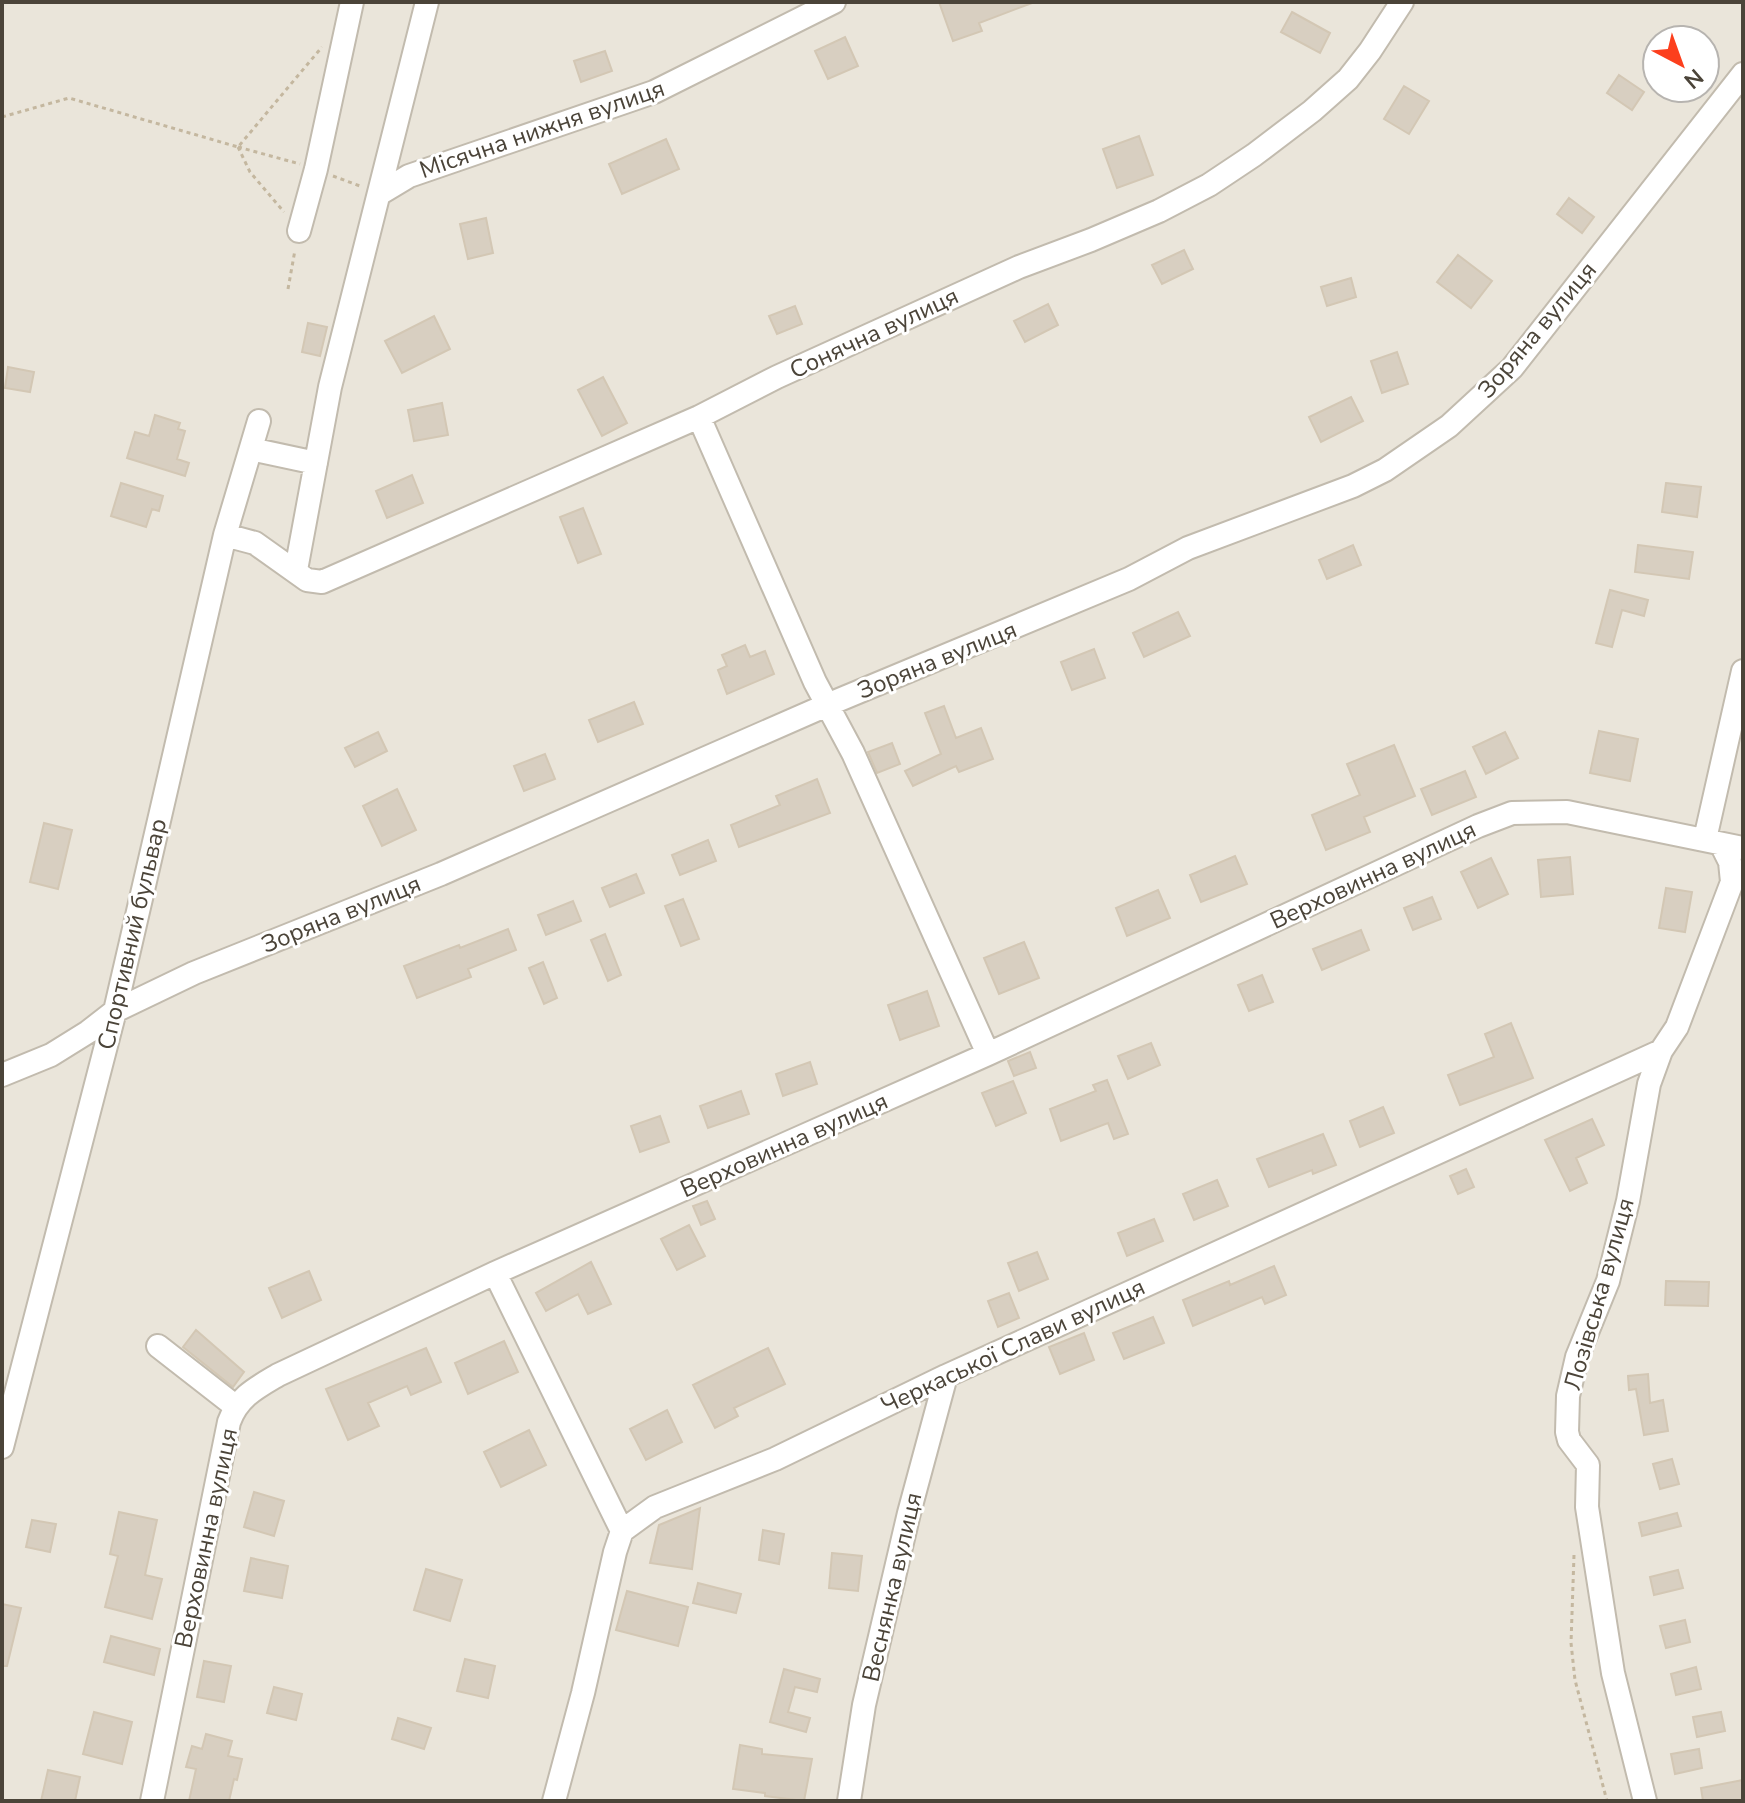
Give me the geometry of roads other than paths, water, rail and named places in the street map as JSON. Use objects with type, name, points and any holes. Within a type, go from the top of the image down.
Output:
[{"type":"street","points":[[299,231],[316,169],[352,2]]},
{"type":"street","points":[[225,535],[255,543],[296,570],[330,387],[427,2]]},
{"type":"street","name":"Місячна нижня вулиця","points":[[379,194],[409,176],[654,92],[834,2]]},
{"type":"street","name":"Сонячна вулиця","points":[[296,570],[307,580],[322,582],[699,417],[1019,267],[1159,211],[1209,185],[1254,155],[1348,79],[1402,2]]},
{"type":"street","name":"Зоряна вулиця","points":[[2,1075],[51,1055],[115,1011],[194,973],[441,874],[827,705],[1115,585],[1203,542],[1353,486],[1385,470],[1449,426],[1512,368],[1743,74]]},
{"type":"street","points":[[699,417],[827,705],[853,753],[988,1054]]},
{"type":"street","name":"Спортивний бульвар","points":[[2,1447],[115,1011],[225,535],[259,421]]},
{"type":"street","points":[[251,449],[316,463]]},
{"type":"street","points":[[1723,844],[1743,671]]},
{"type":"street","name":"Верховинна вулиця","points":[[152,1801],[223,1442],[235,1406],[278,1375],[495,1273],[988,1054],[1512,813],[1567,812],[1723,844]]},
{"type":"street","name":"Лозівська вулиця","points":[[1645,1801],[1613,1673],[1589,1521],[1588,1465],[1569,1440],[1567,1432],[1568,1396],[1577,1357],[1608,1281],[1628,1201],[1649,1084],[1661,1051],[1677,1027],[1732,882],[1730,862],[1723,844]]},
{"type":"street","points":[[1725,904],[1743,885]]},
{"type":"street","name":"Черкаської Слави вулиця","points":[[622,1531],[655,1507],[775,1459],[946,1376],[1661,1051]]},
{"type":"street","points":[[495,1273],[622,1531],[554,1801]]},
{"type":"street","points":[[158,1346],[235,1406]]},
{"type":"street","name":"Веснянка вулиця","points":[[849,1801],[864,1705],[906,1525],[946,1376]]}]
